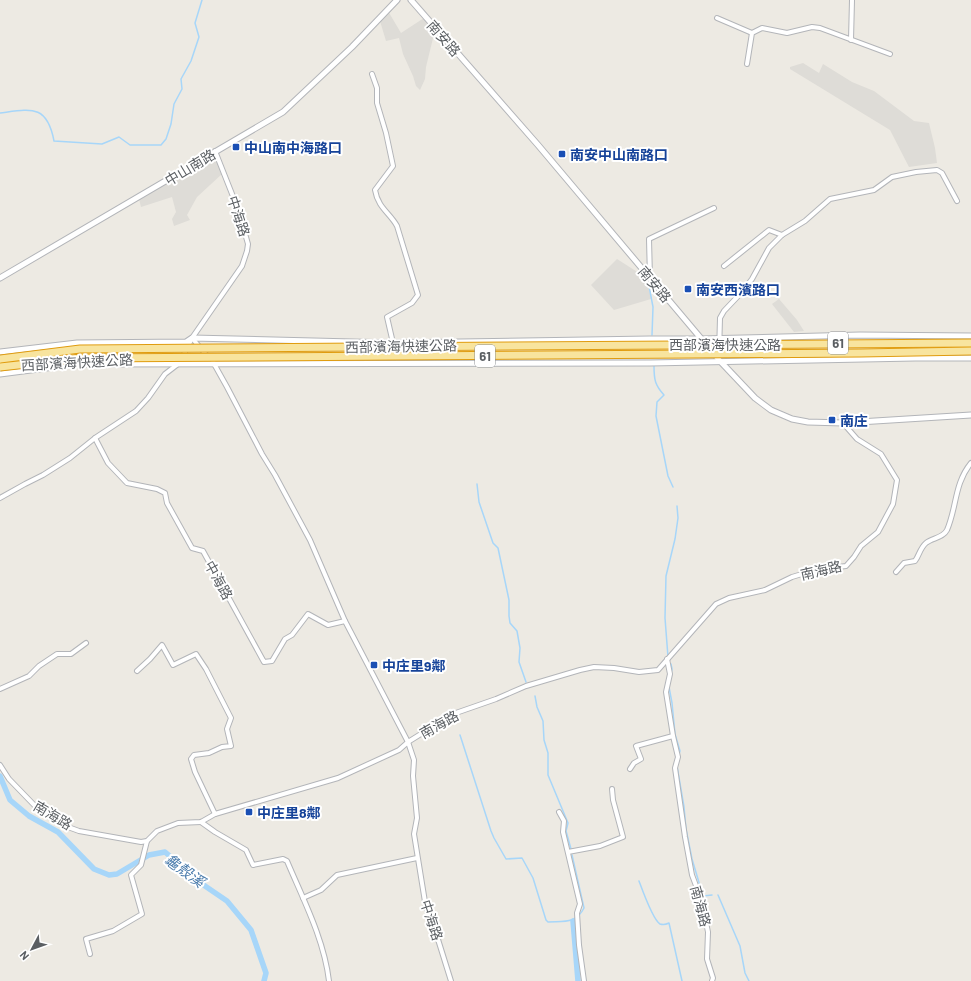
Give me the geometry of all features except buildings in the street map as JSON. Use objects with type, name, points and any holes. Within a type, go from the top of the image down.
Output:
[{"type":"highway","name":"西部濱海快速公路","points":[[0,359],[80,349],[971,343]]},
{"type":"highway","name":"西部濱海快速公路","points":[[0,367],[81,358],[971,351]]},
{"type":"street","name":"中山南路","points":[[0,278],[283,112],[352,47],[397,0]]},
{"type":"street","name":"南安路","points":[[411,0],[538,146],[720,361],[755,398],[772,410],[792,418],[808,422],[843,423],[971,415]]},
{"type":"street","points":[[852,0],[852,40]]},
{"type":"street","points":[[717,18],[752,33],[762,28],[787,32],[812,27],[820,28],[890,54]]},
{"type":"street","points":[[747,64],[752,33]]},
{"type":"street","points":[[372,74],[377,88],[377,103],[386,133],[393,166],[375,190],[376,195],[384,211],[397,226],[418,295],[412,303],[387,317],[393,343]]},
{"type":"street","name":"中海路","points":[[0,498],[43,475],[70,458],[95,438],[136,411],[148,398],[165,374],[179,364],[192,338],[242,266],[248,244],[234,198],[215,151]]},
{"type":"street","points":[[720,361],[720,318],[724,311],[752,279],[769,248],[782,234],[805,221],[830,199],[874,190],[892,177],[916,172],[937,170],[942,173],[957,201]]},
{"type":"street","points":[[650,279],[649,239],[714,208]]},
{"type":"street","points":[[724,266],[769,230],[782,234]]},
{"type":"street","points":[[0,352],[77,343],[186,342],[192,338],[393,343],[650,338],[719,339],[860,335],[971,336]]},
{"type":"street","name":"中海路","points":[[192,338],[214,364],[310,540],[345,621],[408,742],[414,760],[413,776],[417,818],[414,834],[417,858],[426,908],[431,917],[451,981]]},
{"type":"street","points":[[0,374],[77,364],[650,363],[971,358]]},
{"type":"street","name":"南海路","points":[[0,765],[12,783],[37,808],[68,826],[79,831],[136,842],[147,841],[157,831],[178,822],[201,822],[215,814],[338,778],[399,750],[408,742],[453,714],[496,699],[526,686],[580,670],[594,668],[614,668],[639,672],[658,670],[716,604],[729,598],[765,590],[792,577],[815,570],[846,566],[861,546],[878,532],[893,504],[897,480],[881,454],[857,440],[843,423]]},
{"type":"street","name":"中海路","points":[[95,438],[108,463],[127,483],[157,489],[165,493],[167,503],[192,548],[203,551],[264,662],[272,661],[285,639],[292,635],[308,614],[328,625],[345,621]]},
{"type":"street","points":[[896,572],[904,563],[914,561],[921,548],[927,542],[941,536],[946,531],[964,471],[971,463]]},
{"type":"street","points":[[0,689],[29,676],[39,666],[57,654],[71,654],[86,643]]},
{"type":"street","points":[[137,671],[150,660],[162,645],[173,665],[196,654],[206,669],[231,718],[227,729],[231,746],[222,747],[209,753],[194,755],[191,759],[195,772],[215,814]]},
{"type":"street","name":"南海路","points":[[667,659],[670,674],[666,692],[672,736],[678,756],[675,768],[692,876],[701,900],[708,932],[707,959],[713,978],[712,981]]},
{"type":"street","points":[[630,769],[634,763],[641,759],[636,746],[672,736]]},
{"type":"street","points":[[568,852],[600,846],[623,836],[613,800],[612,789]]},
{"type":"street","points":[[559,812],[564,821],[564,832],[580,904],[577,913],[579,945],[584,981]]},
{"type":"street","points":[[201,822],[246,850],[253,864],[283,859],[286,861],[303,898],[327,965],[329,981]]},
{"type":"street","points":[[90,954],[86,939],[113,931],[142,914],[131,875],[140,865],[147,841]]},
{"type":"street","points":[[303,898],[321,890],[337,875],[417,858]]},
{"type":"shaded area","points":[[388,11],[401,33],[424,18],[435,30],[426,67],[425,79],[420,90],[416,86],[403,54],[399,38],[386,41],[380,21]]},
{"type":"shaded area","points":[[803,63],[819,73],[823,64],[852,82],[874,91],[914,121],[929,123],[937,163],[909,167],[890,130],[790,69],[790,67]]},
{"type":"shaded area","points":[[216,155],[223,173],[197,197],[187,215],[190,220],[174,226],[172,219],[176,212],[172,197],[141,207],[139,199]]},
{"type":"shaded area","points":[[617,259],[642,275],[649,287],[651,299],[614,310],[591,285]]},
{"type":"shaded area","points":[[779,299],[797,320],[804,331],[794,332],[772,304]]},
{"type":"waterway","points":[[0,113],[29,110],[42,115],[47,120],[54,141],[102,144],[119,137],[130,145],[161,145],[166,139],[171,124],[174,104],[182,89],[181,79],[191,61],[199,37],[195,23],[202,0]]},
{"type":"waterway","points":[[649,286],[653,307],[652,335]]},
{"type":"waterway","points":[[654,366],[656,382],[664,395],[657,402],[656,416],[668,476],[673,487]]},
{"type":"waterway","points":[[477,484],[479,502],[493,543],[498,548],[509,600],[510,623],[517,631],[520,648],[519,662],[526,682]]},
{"type":"waterway","points":[[668,657],[665,618],[666,576],[675,539],[678,518],[677,506]]},
{"type":"waterway","points":[[671,664],[671,674]]},
{"type":"waterway","points":[[669,687],[675,734],[680,751],[679,754]]},
{"type":"waterway","points":[[535,696],[537,707],[543,721],[544,740],[548,753],[548,775],[568,823],[566,831],[571,849]]},
{"type":"waterway","points":[[460,735],[494,838],[506,859],[522,858],[533,878],[546,920],[548,922],[569,921],[577,917],[584,908],[572,855]]},
{"type":"waterway","points":[[677,766],[692,859],[703,896],[712,895]]},
{"type":"waterway","name":"龜殼溪","points":[[0,776],[10,800],[29,816],[58,832],[94,869],[109,875],[117,874],[149,855],[165,852],[205,886],[227,901],[251,930],[266,973],[264,981]]},
{"type":"waterway","points":[[639,881],[654,917],[660,924],[669,923],[682,981]]},
{"type":"waterway","points":[[718,895],[740,946],[745,973],[749,981]]},
{"type":"waterway","points":[[573,921],[578,981]]},
{"type":"place","name":"中山南中海路口","points":[[236,147]]},
{"type":"place","name":"南安中山南路口","points":[[562,154]]},
{"type":"place","name":"南安西濱路口","points":[[688,289]]},
{"type":"place","name":"南庄","points":[[832,420]]},
{"type":"place","name":"中庄里9鄰","points":[[374,665]]},
{"type":"place","name":"中庄里8鄰","points":[[249,812]]}]
